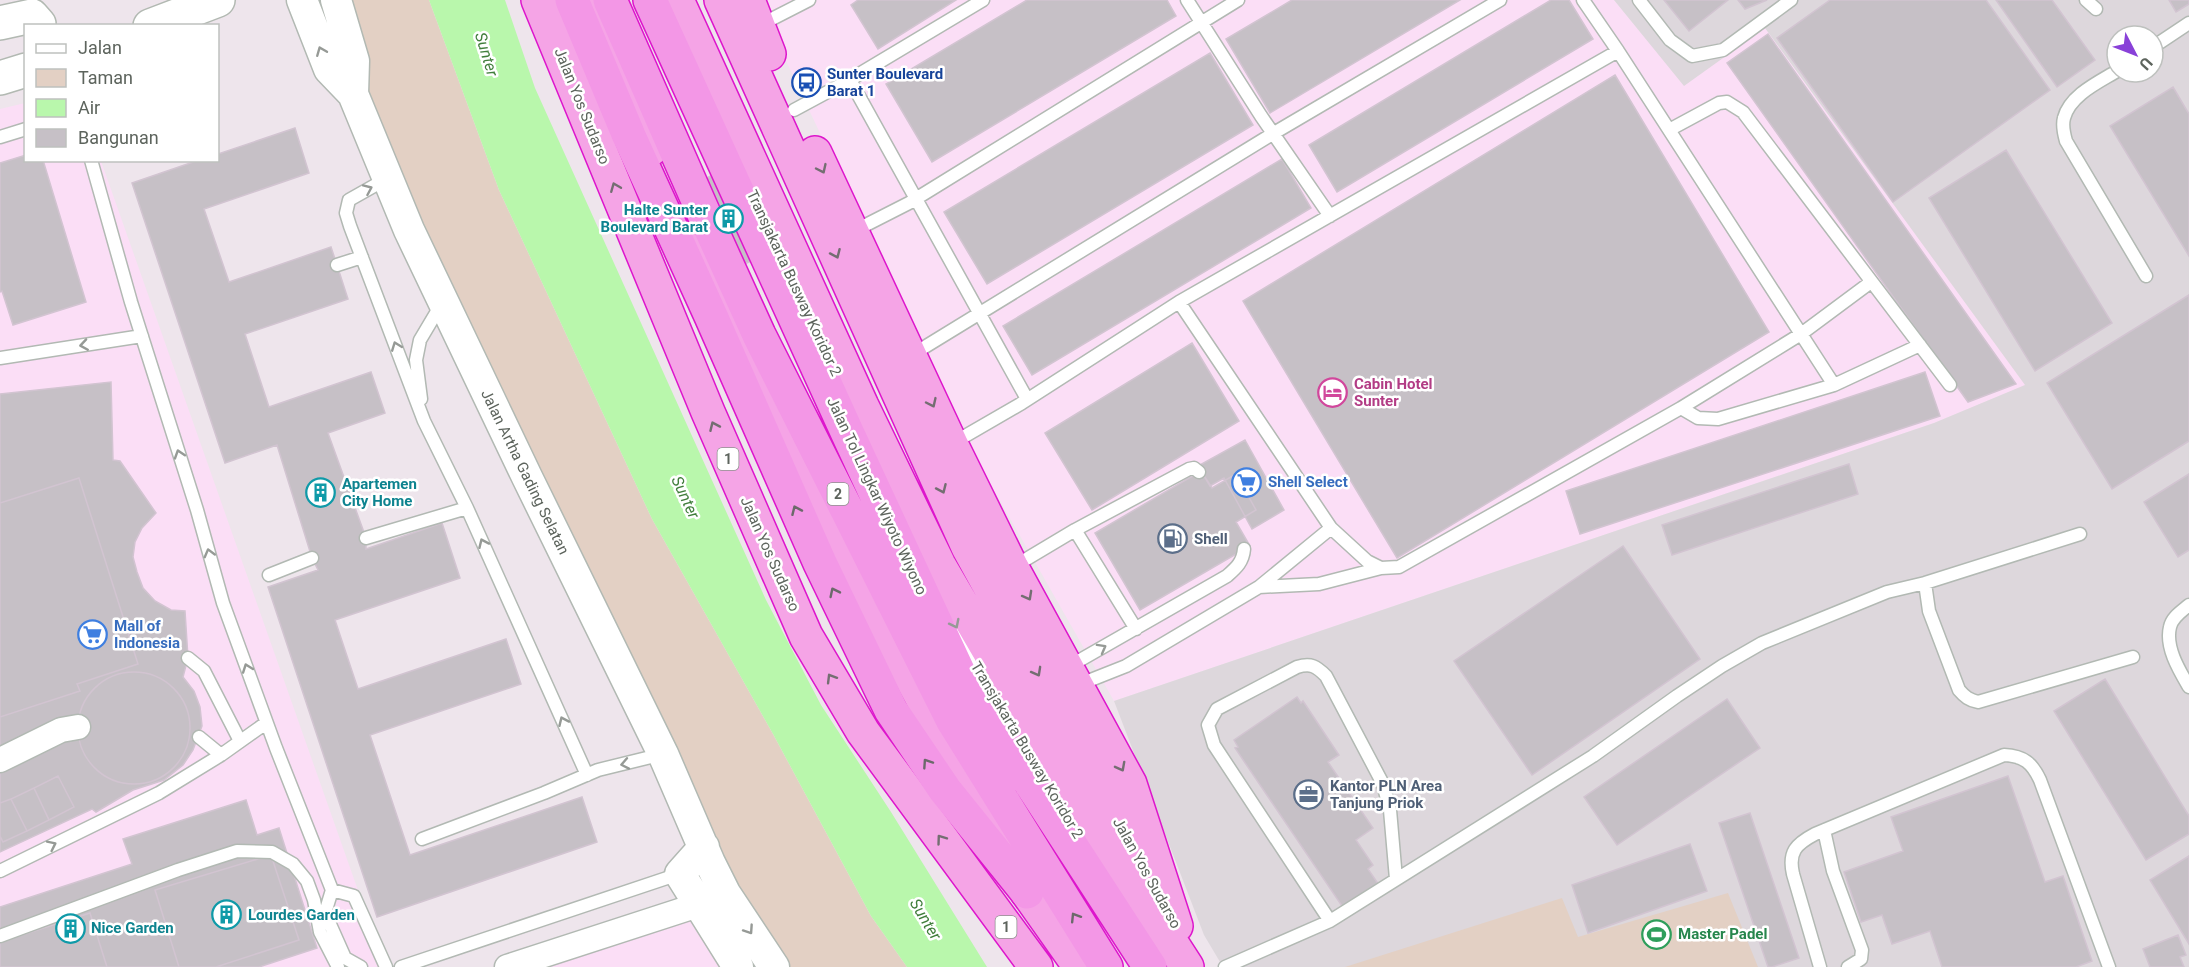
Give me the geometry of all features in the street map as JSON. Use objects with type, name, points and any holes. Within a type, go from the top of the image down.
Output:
[{"type":"highway","name":"Jalan Yos Sudarso","points":[[538,0],[708,412],[806,636],[863,732],[1036,967]]},
{"type":"highway","points":[[572,0],[629,136],[820,563],[891,710],[945,790],[1027,892],[1080,967]]},
{"type":"highway","points":[[593,0],[650,147],[822,513],[1027,892]]},
{"type":"highway","name":"Jalan Tol Lingkar Wiyoto Wiyono","points":[[609,0],[759,335],[953,721],[1106,967]]},
{"type":"highway","name":"Jalan Tol Lingkar Wiyoto Wiyono","points":[[650,0],[959,673],[1149,954]]},
{"type":"highway","points":[[677,0],[861,406],[945,575],[1045,747],[1187,967]]},
{"type":"highway","name":"Jalan Yos Sudarso","points":[[721,0],[968,547],[1200,967]]},
{"type":"highway","points":[[753,14],[794,110],[951,444],[1012,568],[1130,784],[1176,926]]},
{"type":"highway","name":"Jalan Yos Sudarso","points":[[861,406],[923,543],[938,572],[968,619],[1006,704],[1032,755],[1173,967]]},
{"type":"main road","points":[[155,24],[218,0]]},
{"type":"main road","points":[[0,22],[32,16],[39,24]]},
{"type":"main road","points":[[0,46],[24,39]]},
{"type":"main road","points":[[0,78],[24,71]]},
{"type":"street","name":"Jalan Artha Gading Selatan","points":[[302,0],[329,69],[353,94],[409,230],[663,754],[725,893],[774,967]]},
{"type":"street","name":"Jalan Artha Gading Selatan","points":[[336,0],[354,61],[353,94]]},
{"type":"street","points":[[0,760],[61,730],[78,727]]},
{"type":"street","points":[[707,855],[680,874],[738,967]]},
{"type":"street","points":[[507,967],[698,905],[725,893]]},
{"type":"lane","points":[[609,0],[700,225],[760,354],[941,721],[984,797],[1027,892]]},
{"type":"lane","name":"Transjakarta Busway Koridor 2","points":[[664,0],[922,559]]},
{"type":"lane","points":[[753,14],[809,0]]},
{"type":"lane","points":[[794,110],[850,80],[983,0]]},
{"type":"lane","points":[[1187,0],[1260,116],[1330,216]]},
{"type":"lane","points":[[852,232],[912,201],[1238,0]]},
{"type":"lane","points":[[910,356],[1274,133],[1500,0]]},
{"type":"lane","points":[[1583,0],[1834,385]]},
{"type":"lane","points":[[1639,0],[1670,40],[1692,56],[1723,50],[1791,0]]},
{"type":"lane","points":[[2086,0],[2096,9]]},
{"type":"lane","points":[[2165,39],[2189,23]]},
{"type":"lane","points":[[951,444],[1027,399],[1179,302],[1618,51]]},
{"type":"lane","points":[[2105,78],[2077,97],[2064,118],[2063,129],[2066,141],[2146,276]]},
{"type":"lane","points":[[850,80],[912,201],[1027,399]]},
{"type":"lane","points":[[1669,130],[1719,103],[1727,102],[1743,112],[1950,385]]},
{"type":"lane","points":[[0,137],[24,130]]},
{"type":"lane","points":[[92,162],[142,336],[197,510],[221,597],[266,723],[332,890],[325,913],[345,958],[361,967]]},
{"type":"lane","points":[[388,178],[349,200],[346,206],[348,219],[424,421],[467,508],[587,775]]},
{"type":"lane","points":[[337,265],[362,257]]},
{"type":"lane","points":[[1259,587],[1319,584],[1381,568],[1399,567],[1681,408],[1801,334],[1871,282]]},
{"type":"lane","points":[[424,421],[416,360],[420,340],[443,301]]},
{"type":"lane","points":[[1179,302],[1331,528],[1367,561],[1381,568]]},
{"type":"lane","points":[[0,358],[142,336]]},
{"type":"lane","points":[[1681,408],[1698,418],[1718,419],[1834,385],[1920,345]]},
{"type":"lane","points":[[1012,568],[1075,530],[1189,470],[1194,468],[1199,472]]},
{"type":"lane","points":[[366,538],[467,508]]},
{"type":"lane","points":[[1073,676],[1126,666],[1259,587],[1331,528]]},
{"type":"lane","points":[[1075,530],[1136,628]]},
{"type":"lane","points":[[1225,967],[1330,921],[1593,756],[1695,684],[1762,643],[1887,592],[1925,583],[2080,534]]},
{"type":"lane","points":[[1073,676],[1136,628],[1227,576],[1240,564],[1244,549]]},
{"type":"lane","points":[[269,575],[312,558]]},
{"type":"lane","points":[[1925,583],[1929,611],[1959,690],[1965,698],[1978,702],[2133,657]]},
{"type":"lane","name":"Transjakarta Busway Koridor 2","points":[[943,602],[998,707]]},
{"type":"lane","points":[[2189,605],[2176,616],[2170,627],[2174,660],[2189,687]]},
{"type":"lane","points":[[188,658],[204,671],[240,741]]},
{"type":"lane","points":[[1330,921],[1214,745],[1208,725],[1217,709],[1297,667],[1307,664],[1316,666],[1326,676],[1383,784],[1390,810],[1396,879]]},
{"type":"lane","points":[[0,871],[159,793],[221,755],[266,723]]},
{"type":"lane","points":[[199,736],[221,755]]},
{"type":"lane","points":[[422,839],[587,775],[663,754]]},
{"type":"lane","points":[[1820,967],[1790,861],[1795,849],[1804,840],[1824,830],[2004,755],[2027,760],[2040,780],[2109,967]]},
{"type":"lane","name":"Transjakarta Busway Koridor 2","points":[[1028,756],[1149,954]]},
{"type":"lane","points":[[1824,830],[1833,871],[1862,950],[1861,958],[1848,967]]},
{"type":"lane","points":[[0,936],[178,870],[237,851],[272,852],[293,864],[307,881],[314,900],[320,932],[338,967]]},
{"type":"lane","points":[[401,967],[680,874]]},
{"type":"lane","points":[[332,890],[354,896],[386,967]]},
{"type":"shaded area","points":[[763,0],[1614,0],[1684,85],[1765,28],[2026,385],[1934,423],[1114,701],[958,427],[772,31]]},
{"type":"shaded area","points":[[1614,0],[2189,0],[2189,967],[1223,967],[1204,935],[1114,701],[1934,423],[2025,385],[1765,28],[1684,86]]},
{"type":"shaded area","points":[[24,103],[24,162],[101,162],[385,967],[0,967],[0,109]]},
{"type":"shaded area","points":[[698,905],[740,967],[507,967]]},
{"type":"green space","points":[[336,0],[429,0],[499,190],[652,519],[773,734],[871,916],[907,967],[774,967],[353,94]]},
{"type":"green space","points":[[1728,893],[1758,967],[1345,967],[1562,898],[1578,937]]},
{"type":"water","name":"Sunter","points":[[429,0],[505,0],[535,88],[766,600],[821,705],[891,812],[987,967],[907,967],[871,916],[773,734],[652,519],[499,190]]},
{"type":"building","points":[[858,0],[956,0],[878,49],[851,5]]},
{"type":"building","points":[[1027,0],[1167,0],[1176,16],[932,162],[886,84]]},
{"type":"building","points":[[1292,0],[1460,0],[1270,113],[1226,39]]},
{"type":"building","points":[[1551,0],[1569,0],[1593,39],[1337,192],[1309,145]]},
{"type":"building","points":[[1664,0],[1728,0],[1689,31]]},
{"type":"building","points":[[1738,0],[1767,0],[1745,9]]},
{"type":"building","points":[[1830,0],[1986,0],[2050,90],[1893,202],[1777,38]]},
{"type":"building","points":[[1996,0],[2052,0],[2095,60],[2057,87]]},
{"type":"building","points":[[2169,0],[2189,0],[2189,4],[2176,12]]},
{"type":"building","points":[[1768,34],[2016,384],[1968,402],[1727,63]]},
{"type":"building","points":[[1210,53],[1253,125],[987,284],[944,212]]},
{"type":"building","points":[[1615,75],[1769,332],[1397,558],[1243,301]]},
{"type":"building","points":[[2173,87],[2189,114],[2189,256],[2110,126]]},
{"type":"building","name":"Apartemen City Home","points":[[295,128],[309,173],[204,209],[229,282],[331,247],[348,299],[245,334],[269,407],[371,372],[385,413],[328,433],[366,538],[366,549],[442,523],[460,578],[335,620],[358,689],[506,639],[521,684],[370,735],[410,855],[582,797],[597,842],[377,917],[268,587],[318,570],[312,558],[277,445],[225,463],[132,183],[193,162],[219,162],[219,154]]},
{"type":"building","points":[[2006,150],[2112,323],[2035,371],[1929,198]]},
{"type":"building","points":[[24,156],[24,162],[44,162],[86,302],[13,325],[2,291],[0,292],[0,163]]},
{"type":"building","points":[[1282,159],[1311,208],[1032,375],[1003,326]]},
{"type":"building","name":"Halte Sunter Boulevard Barat","points":[[723,170],[763,256],[735,268],[696,183]]},
{"type":"building","points":[[2189,295],[2189,441],[2112,489],[2047,383]]},
{"type":"building","points":[[1192,343],[1239,421],[1092,510],[1045,433]]},
{"type":"building","points":[[1925,372],[1940,416],[1580,534],[1566,491]]},
{"type":"building","name":"Mall of Indonesia","points":[[111,382],[113,460],[120,461],[156,513],[142,528],[135,542],[133,557],[143,588],[155,601],[171,610],[185,611],[188,658],[183,677],[194,691],[200,707],[202,726],[193,750],[183,765],[164,780],[133,790],[96,812],[92,809],[0,852],[0,394]]},
{"type":"building","name":"Shell Select","points":[[1245,440],[1284,510],[1252,529],[1224,478],[1210,486],[1198,466]]},
{"type":"building","points":[[1849,464],[1858,494],[1672,555],[1662,525]]},
{"type":"building","name":"Shell","points":[[1201,471],[1212,488],[1236,474],[1256,510],[1236,522],[1250,546],[1140,610],[1095,533]]},
{"type":"building","points":[[2189,474],[2189,550],[2178,557],[2144,502]]},
{"type":"building","points":[[79,478],[138,664],[77,684],[80,691],[0,717],[0,503]]},
{"type":"building","points":[[1623,546],[1700,659],[1532,775],[1454,661]]},
{"type":"building","points":[[134,672],[155,677],[173,689],[185,707],[190,728],[185,749],[173,767],[155,779],[134,784],[113,779],[95,767],[83,749],[78,728],[83,707],[95,689],[113,677]]},
{"type":"building","points":[[2105,679],[2189,816],[2189,834],[2146,860],[2054,711]]},
{"type":"building","name":"Kantor PLN Area Tanjung Priok","points":[[1297,697],[1301,703],[1303,701],[1339,755],[1328,762],[1373,828],[1356,840],[1373,865],[1368,869],[1379,885],[1344,909],[1235,748],[1238,747],[1234,740]]},
{"type":"building","points":[[1727,699],[1760,748],[1617,845],[1584,797]]},
{"type":"building","points":[[58,776],[74,807],[49,820],[34,788]]},
{"type":"building","points":[[2008,776],[2045,882],[2063,876],[2092,961],[2076,967],[1942,967],[1930,931],[1892,944],[1882,915],[1861,922],[1844,872],[1903,851],[1891,817]]},
{"type":"building","points":[[34,788],[49,820],[27,831],[11,799]]},
{"type":"building","points":[[11,799],[27,831],[3,842],[0,836],[0,803]]},
{"type":"building","points":[[246,800],[257,835],[279,828],[317,948],[259,967],[0,967],[0,907],[132,864],[123,839]]},
{"type":"building","points":[[1750,813],[1799,958],[1772,967],[1768,967],[1719,823]]},
{"type":"building","points":[[1690,844],[1707,891],[1588,933],[1572,885]]},
{"type":"building","name":"Lourdes Garden","points":[[271,855],[299,940],[216,967],[179,967],[155,890]]},
{"type":"building","points":[[2189,856],[2189,944],[2150,880]]},
{"type":"building","name":"Nice Garden","points":[[90,913],[107,967],[0,967],[0,942]]},
{"type":"building","points":[[2178,935],[2186,955],[2180,957],[2184,967],[2150,967],[2143,949]]},
{"type":"place","name":"Sunter Boulevard Barat 1","points":[[806,83]]},
{"type":"place","name":"Halte Sunter Boulevard Barat","points":[[729,219]]},
{"type":"place","name":"Cabin Hotel Sunter","points":[[1333,393]]},
{"type":"place","name":"Shell Select","points":[[1247,482]]},
{"type":"place","name":"Apartemen City Home","points":[[321,493]]},
{"type":"place","name":"Shell","points":[[1173,539]]},
{"type":"place","name":"Mall of Indonesia","points":[[93,635]]},
{"type":"place","name":"Kantor PLN Area Tanjung Priok","points":[[1309,795]]},
{"type":"place","name":"Lourdes Garden","points":[[227,915]]},
{"type":"place","name":"Nice Garden","points":[[70,928]]},
{"type":"place","name":"Master Padel","points":[[1657,934]]}]
